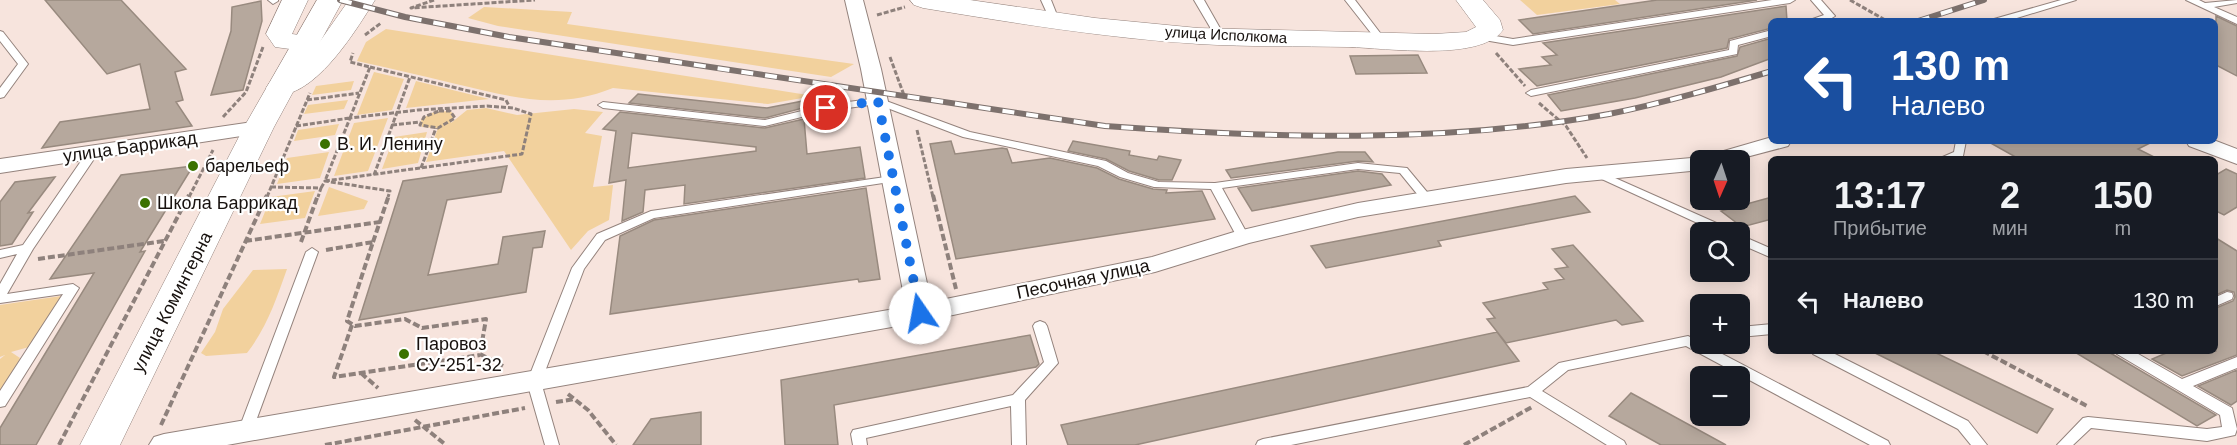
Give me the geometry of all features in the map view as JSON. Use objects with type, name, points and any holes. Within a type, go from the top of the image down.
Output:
[{"type":"street","points":[[295,0],[279,34],[284,41],[305,43]]},
{"type":"street","name":"улица Коминтерна","points":[[100,445],[269,109],[330,0]]},
{"type":"street","points":[[854,0],[878,101],[920,313]]},
{"type":"street","name":"улица Исполкома","points":[[923,0],[1050,10],[1220,37],[1429,41],[1484,36]]},
{"type":"street","points":[[1469,0],[1487,20],[1490,30],[1484,36]]},
{"type":"street","points":[[269,109],[369,9]]},
{"type":"street","name":"улица Баррикад","points":[[0,166],[205,136],[269,109]]},
{"type":"street","points":[[1748,150],[1769,144]]},
{"type":"street","points":[[2204,144],[2237,157]]},
{"type":"street","name":"Песочная улица","points":[[160,440],[209,441],[246,429],[537,394],[1155,264],[1243,237],[1358,210],[1566,176],[1690,164]]},
{"type":"lane","points":[[1199,0],[1220,37]]},
{"type":"lane","points":[[1350,0],[1381,40]]},
{"type":"lane","points":[[1484,36],[1513,42],[1790,0]]},
{"type":"lane","points":[[1815,0],[1830,16],[1823,18]]},
{"type":"lane","points":[[2008,18],[2072,0]]},
{"type":"lane","points":[[2191,0],[2237,21]]},
{"type":"lane","points":[[2205,6],[2237,0]]},
{"type":"lane","points":[[0,34],[23,64],[0,94]]},
{"type":"lane","points":[[1531,93],[1734,52],[1733,43],[1768,34]]},
{"type":"lane","points":[[603,105],[765,123],[826,108],[878,101],[967,135],[1102,163],[1124,175],[1158,185],[1215,186],[1358,166],[1402,170],[1426,198]]},
{"type":"lane","points":[[1953,156],[1959,154],[1961,144]]},
{"type":"lane","points":[[0,297],[27,248],[92,153]]},
{"type":"lane","points":[[1597,173],[1704,222]]},
{"type":"lane","points":[[552,445],[537,394],[578,268],[601,237],[651,215],[892,179]]},
{"type":"lane","points":[[1215,186],[1243,237]]},
{"type":"lane","points":[[1750,244],[1768,252]]},
{"type":"lane","points":[[0,254],[27,248]]},
{"type":"lane","points":[[246,429],[312,252]]},
{"type":"lane","points":[[0,297],[73,288],[0,402]]},
{"type":"lane","points":[[860,445],[858,434],[1018,399],[1051,363],[1040,326]]},
{"type":"lane","points":[[1750,331],[1768,328]]},
{"type":"lane","points":[[1263,445],[1285,443],[1532,391],[1564,366],[1690,341]]},
{"type":"lane","points":[[1719,354],[1883,445]]},
{"type":"lane","points":[[1824,354],[1963,425],[1980,445]]},
{"type":"lane","points":[[2064,445],[2088,422],[2206,435],[2230,431],[2227,412],[2180,387],[2127,354]]},
{"type":"lane","points":[[2180,387],[2237,362]]},
{"type":"lane","points":[[1532,391],[1619,445]]},
{"type":"lane","points":[[1018,399],[1019,445]]},
{"type":"path","points":[[434,0],[411,8],[432,3],[504,3],[535,0]]},
{"type":"path","points":[[880,23],[877,13],[903,8],[912,0]]},
{"type":"path","points":[[1850,0],[1880,18]]},
{"type":"path","points":[[369,9],[357,40],[381,23]]},
{"type":"path","points":[[59,445],[214,147],[205,136],[246,92],[264,43]]},
{"type":"path","points":[[353,51],[350,62],[506,100],[509,106]]},
{"type":"path","points":[[889,54],[898,84],[914,115],[960,305]]},
{"type":"path","points":[[370,67],[300,246],[312,252],[373,242]]},
{"type":"path","points":[[374,175],[411,77]]},
{"type":"path","points":[[160,440],[314,86]]},
{"type":"path","points":[[307,100],[360,93]]},
{"type":"path","points":[[296,126],[478,105],[509,106],[531,114],[522,154],[325,181]]},
{"type":"path","points":[[223,118],[269,109],[304,107]]},
{"type":"path","points":[[392,125],[420,122],[429,114],[440,110],[450,111],[455,118],[448,124],[436,128],[425,128],[420,122]]},
{"type":"path","points":[[421,168],[436,128]]},
{"type":"path","points":[[325,181],[390,191],[347,321],[352,325],[405,319],[422,328],[486,319],[481,355]]},
{"type":"path","points":[[271,187],[321,188]]},
{"type":"path","points":[[245,241],[380,222]]},
{"type":"path","points":[[19,262],[165,241]]},
{"type":"path","points":[[352,325],[334,377],[481,355],[537,394],[575,399]]},
{"type":"path","points":[[1989,354],[2124,426]]},
{"type":"path","points":[[326,445],[537,394],[564,391],[588,410],[616,445]]},
{"type":"path","points":[[1464,445],[1546,399]]},
{"type":"shaded area","points":[[1520,0],[1615,0],[1620,4],[1537,15]]},
{"type":"shaded area","points":[[484,7],[572,12],[567,24],[854,64],[831,77],[498,26],[468,18]]},
{"type":"shaded area","points":[[386,29],[814,96],[768,104],[613,88],[572,99],[534,100],[357,61],[366,42]]},
{"type":"shaded area","points":[[374,72],[404,79],[392,110],[357,115]]},
{"type":"shaded area","points":[[354,81],[351,90],[312,95],[316,86]]},
{"type":"shaded area","points":[[416,81],[489,99],[406,108]]},
{"type":"shaded area","points":[[348,100],[344,109],[304,114],[308,105]]},
{"type":"shaded area","points":[[486,108],[517,115],[574,109],[603,112],[585,133],[602,136],[593,187],[613,185],[609,220],[588,231],[571,250],[504,151],[426,162],[438,128],[422,127],[421,119],[434,112],[450,111],[455,115],[451,123],[467,110]]},
{"type":"shaded area","points":[[388,118],[368,171],[334,176],[354,123]]},
{"type":"shaded area","points":[[339,124],[335,135],[294,141],[298,130]]},
{"type":"shaded area","points":[[427,132],[418,163],[382,169],[394,137]]},
{"type":"shaded area","points":[[329,152],[320,178],[277,184],[287,158]]},
{"type":"shaded area","points":[[329,187],[368,201],[364,209],[318,216]]},
{"type":"shaded area","points":[[315,191],[305,218],[260,224],[271,197]]},
{"type":"shaded area","points":[[287,269],[266,323],[247,353],[206,356],[201,353],[215,332],[223,309],[253,270]]},
{"type":"shaded area","points":[[61,296],[29,347],[11,352],[20,358],[0,400],[0,359],[5,355],[0,357],[0,305]]},
{"type":"building","points":[[45,0],[121,0],[186,69],[175,72],[183,100],[176,102],[192,126],[42,148],[60,122],[150,109],[140,64],[107,74]]},
{"type":"building","points":[[1657,0],[1757,0],[1533,34],[1519,20]]},
{"type":"building","points":[[261,1],[262,21],[243,90],[211,95],[231,31],[232,7]]},
{"type":"building","points":[[1786,6],[1787,18],[1768,18],[1768,29],[1729,39],[1727,48],[1537,86],[1519,69],[1551,65],[1542,57],[1557,55],[1543,43]]},
{"type":"building","points":[[2216,16],[2237,26],[2237,76],[2218,66],[2218,18]]},
{"type":"building","points":[[1768,39],[1768,59],[1721,77],[1635,98],[1561,111],[1548,95],[1737,56],[1740,47]]},
{"type":"building","points":[[1418,55],[1427,73],[1356,74],[1350,56]]},
{"type":"building","points":[[638,94],[767,108],[803,101],[803,108],[765,118],[629,103]]},
{"type":"building","points":[[620,112],[765,128],[804,119],[807,154],[860,147],[865,178],[684,204],[685,185],[645,190],[643,212],[622,221],[626,180],[609,183],[616,131],[603,129]],"holes":[[[632,133],[756,147],[756,151],[628,168]]]},
{"type":"building","points":[[951,141],[955,154],[1002,148],[1007,149],[1012,163],[1050,158],[1097,168],[1119,179],[1153,189],[1167,190],[1166,193],[1202,191],[1215,219],[956,259],[930,144]]},
{"type":"building","points":[[1073,141],[1130,151],[1129,155],[1157,160],[1159,156],[1181,160],[1172,180],[1159,180],[1129,171],[1106,159],[1068,151]]},
{"type":"building","points":[[1992,144],[2148,144],[2138,149],[2152,156],[2014,156]]},
{"type":"building","points":[[1338,152],[1365,152],[1373,162],[1358,161],[1231,178],[1226,170]]},
{"type":"building","points":[[193,166],[140,252],[145,251],[36,445],[0,445],[0,428],[94,273],[50,279],[121,175]]},
{"type":"building","points":[[507,166],[501,192],[447,200],[428,275],[498,264],[503,237],[545,231],[542,247],[533,248],[526,292],[359,320],[403,181]]},
{"type":"building","points":[[2226,169],[2237,174],[2237,207],[2224,215],[2218,212],[2218,174]]},
{"type":"building","points":[[1358,171],[1382,174],[1391,185],[1252,211],[1238,188]]},
{"type":"building","points":[[55,177],[28,213],[33,212],[12,244],[0,246],[0,202],[15,182]]},
{"type":"building","points":[[866,188],[880,279],[859,282],[858,279],[610,314],[620,236],[654,220]]},
{"type":"building","points":[[1575,196],[1590,212],[1438,241],[1441,246],[1326,268],[1311,246]]},
{"type":"building","points":[[1768,198],[1768,220],[1750,225],[1750,222],[1735,222],[1721,211],[1750,210],[1750,203]]},
{"type":"building","points":[[2218,239],[2237,251],[2237,355],[2182,376],[2152,359],[2164,354],[2218,354],[2218,307],[2233,301],[2235,297],[2234,292],[2227,290],[2218,294]]},
{"type":"building","points":[[1573,245],[1643,321],[1622,325],[1616,320],[1506,343],[1487,319],[1495,318],[1483,303],[1548,289],[1543,283],[1564,279],[1555,269],[1568,267],[1552,249]]},
{"type":"building","points":[[1497,332],[1519,361],[1135,445],[1068,445],[1061,425]]},
{"type":"building","points":[[1030,335],[1039,364],[1036,367],[834,405],[838,445],[785,445],[781,380]]},
{"type":"building","points":[[1877,354],[1938,354],[2053,409],[2037,433]]},
{"type":"building","points":[[2078,354],[2112,354],[2216,415],[2197,426]]},
{"type":"building","points":[[2237,370],[2237,401],[2231,405],[2198,386]]},
{"type":"building","points":[[1631,393],[1726,445],[1661,445],[1609,416]]},
{"type":"building","points":[[701,412],[701,445],[633,445],[651,419]]},
{"type":"railway","points":[[340,0],[405,17],[509,37],[1105,126],[1168,130],[1358,136],[1421,134],[1547,124],[1650,105],[1768,72]]},
{"type":"railway","points":[[1927,18],[1984,0]]},
{"type":"place","name":"В. И. Ленину","points":[[325,144]]},
{"type":"place","name":"барельеф","points":[[193,166]]},
{"type":"place","name":"Школа Баррикад","points":[[145,203]]},
{"type":"place","name":"Паровоз СУ-251-32","points":[[404,354]]},
{"type":"route","points":[[826,108],[878,101],[920,313]]}]
